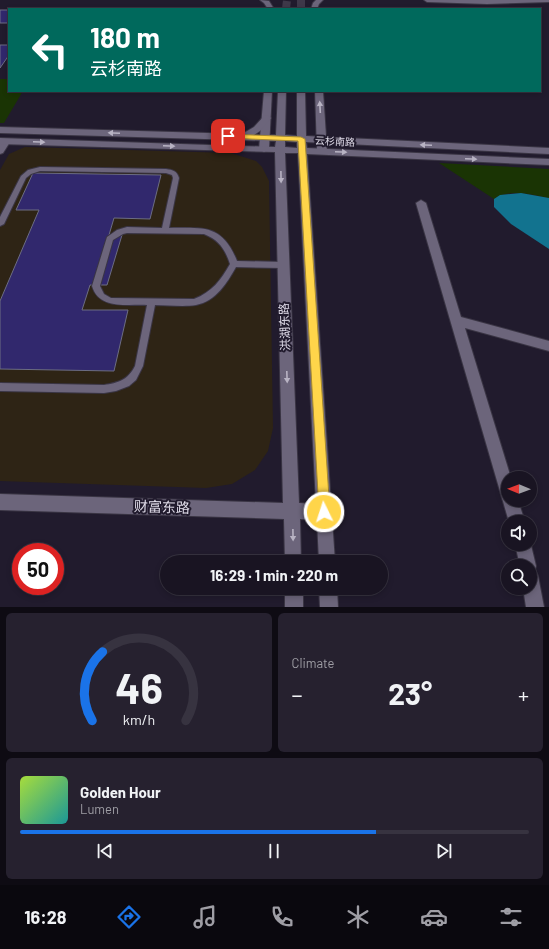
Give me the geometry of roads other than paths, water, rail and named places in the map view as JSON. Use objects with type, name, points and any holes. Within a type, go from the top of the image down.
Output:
[{"type":"main road","points":[[263,0],[267,2],[271,8]]},
{"type":"main road","points":[[314,8],[316,3],[320,0]]},
{"type":"main road","points":[[427,0],[487,2],[549,0]]},
{"type":"main road","points":[[264,148],[268,92]]},
{"type":"main road","name":"洪湖东路","points":[[282,92],[280,144],[283,265],[293,510],[293,555]]},
{"type":"main road","points":[[300,92],[301,144],[327,555]]},
{"type":"main road","points":[[319,92],[322,151]]},
{"type":"main road","points":[[243,137],[257,129],[267,118]]},
{"type":"main road","name":"云杉南路","points":[[0,130],[265,137],[280,144]]},
{"type":"main road","name":"云杉南路","points":[[3,141],[264,148],[280,144],[301,144],[322,140],[549,151]]},
{"type":"main road","points":[[0,151],[3,141]]},
{"type":"main road","name":"云杉南路","points":[[301,144],[322,151],[549,162]]},
{"type":"main road","points":[[422,204],[502,471]]},
{"type":"main road","points":[[457,321],[549,346]]},
{"type":"main road","name":"财富东路","points":[[0,502],[324,512]]},
{"type":"main road","points":[[294,595],[294,607]]},
{"type":"main road","points":[[328,595],[329,607]]},
{"type":"main road","points":[[534,595],[536,607]]},
{"type":"lane","points":[[0,224],[23,177],[26,173],[32,170],[166,171],[175,174],[176,178],[165,230]]},
{"type":"lane","points":[[127,230],[205,231],[215,234],[224,241],[234,264],[225,281],[217,290],[207,298],[195,302],[110,301],[102,298],[98,293],[96,286],[110,239],[114,235],[127,230]]},
{"type":"lane","points":[[234,264],[283,265]]},
{"type":"lane","points":[[0,387],[119,388],[129,382],[135,375],[139,366],[151,302]]},
{"type":"water","points":[[521,193],[549,198],[549,249],[511,224],[494,207],[494,199],[500,195]]},
{"type":"tunnel","points":[[286,8],[287,0]]},
{"type":"tunnel","points":[[301,0],[301,8]]}]
